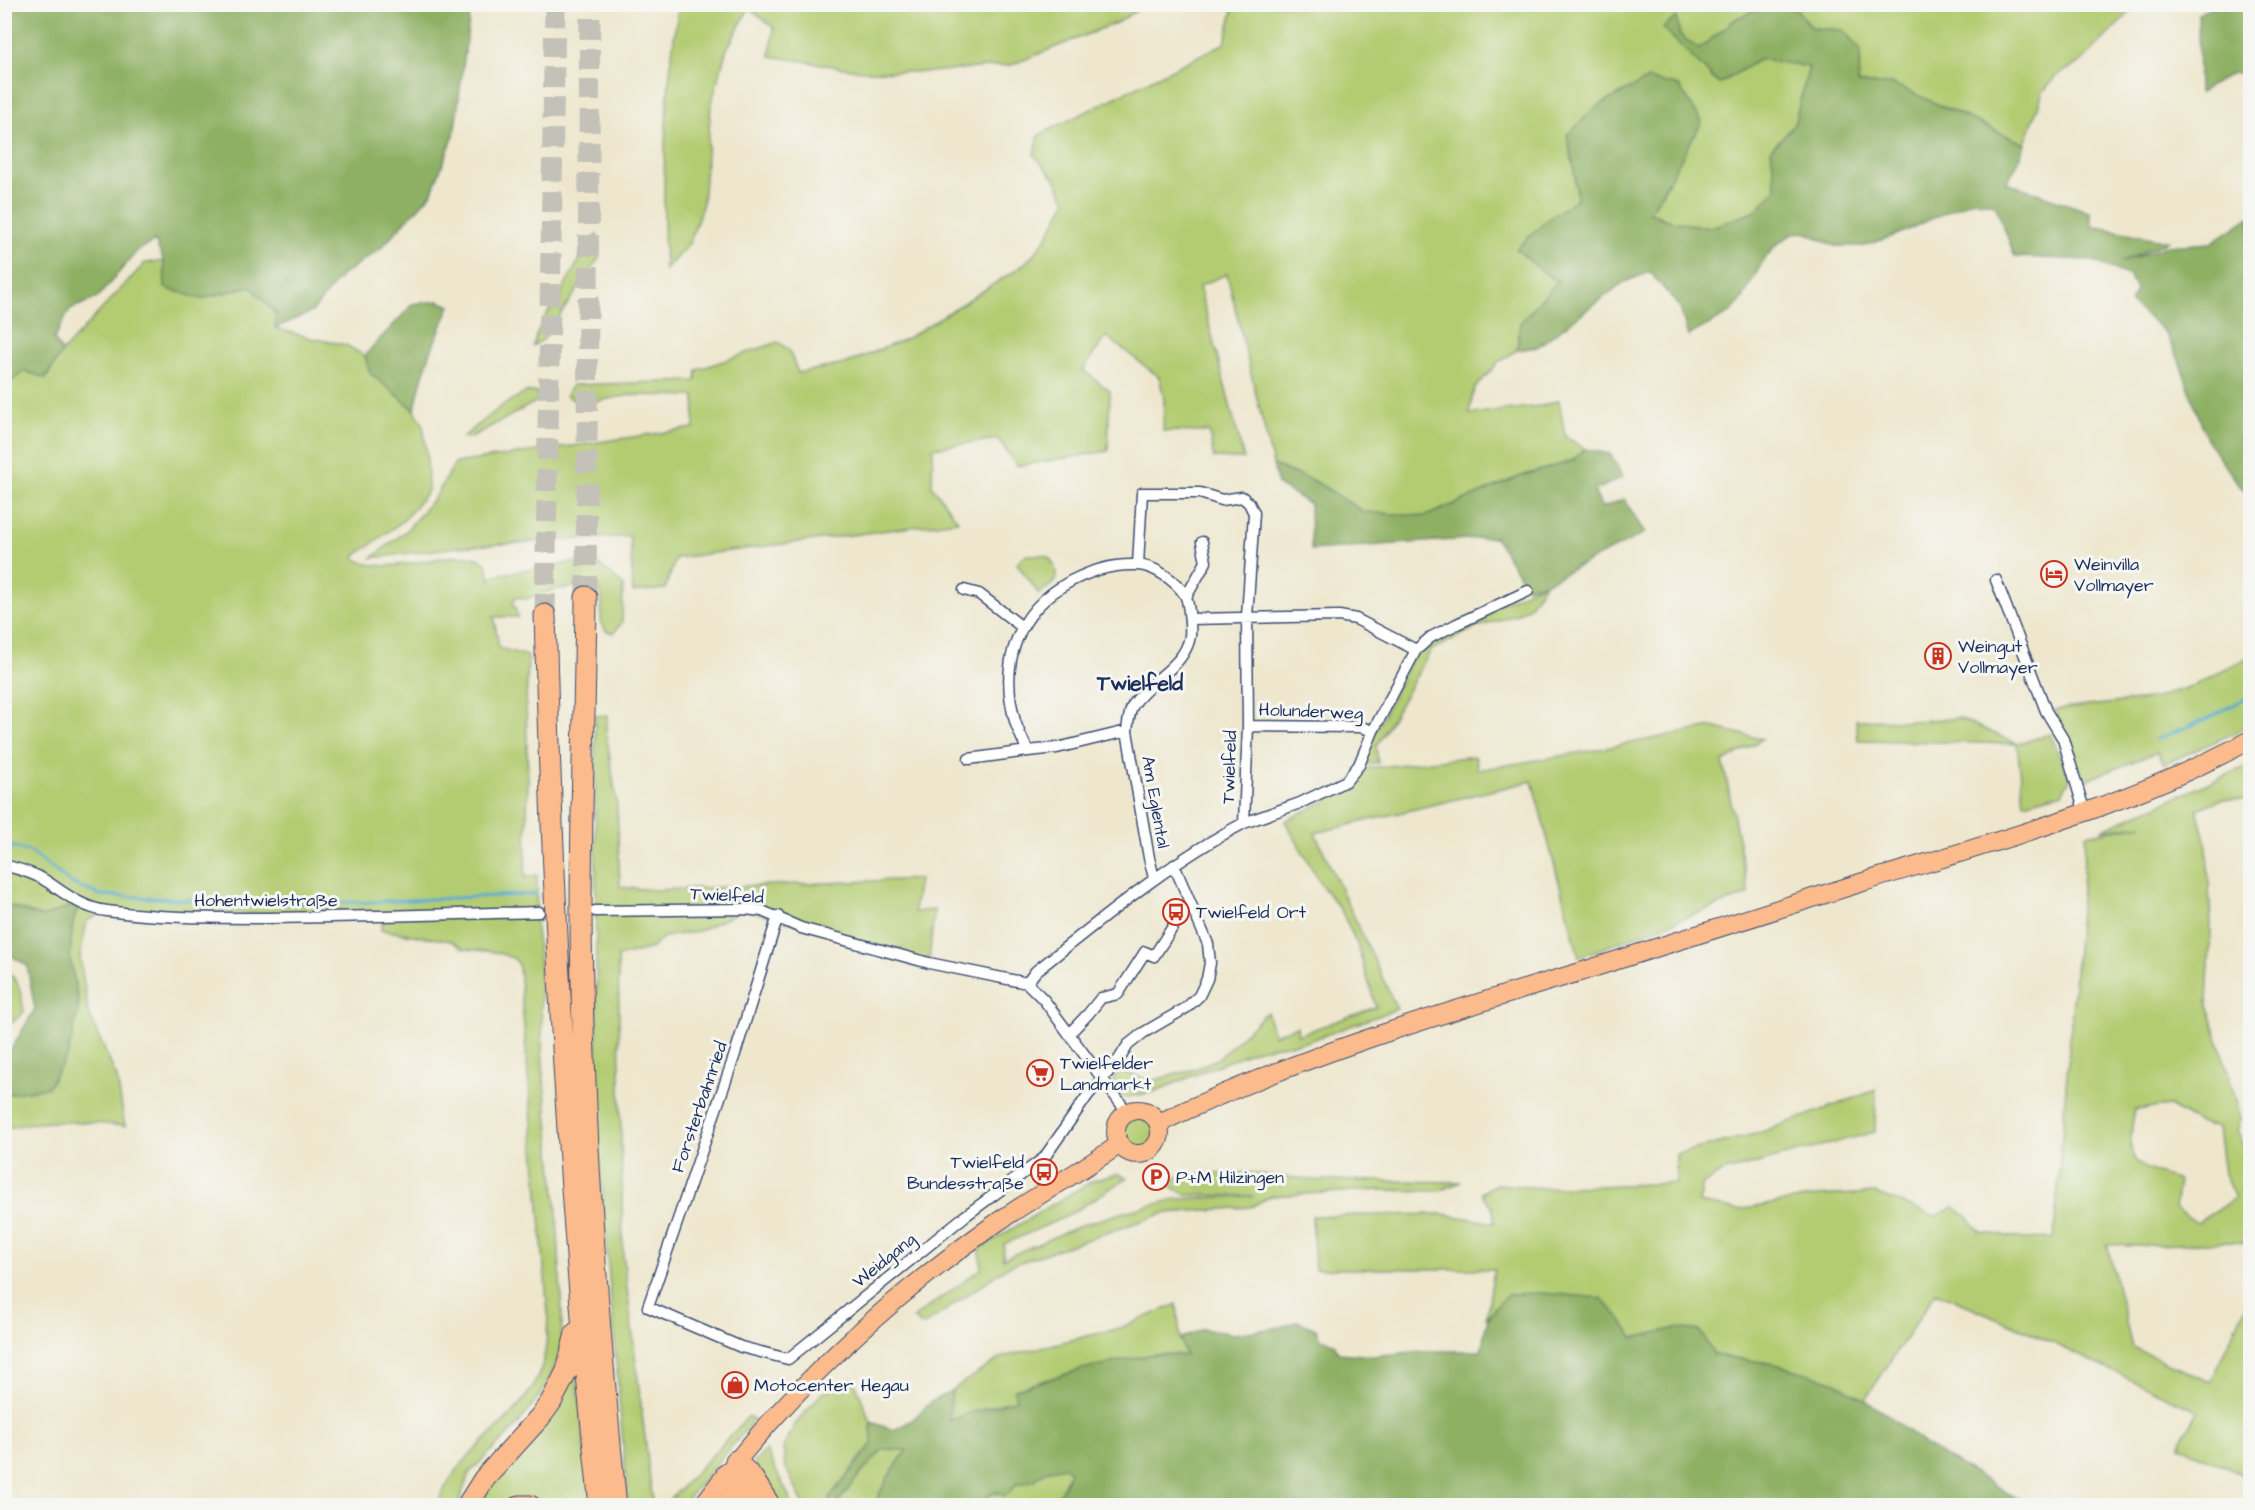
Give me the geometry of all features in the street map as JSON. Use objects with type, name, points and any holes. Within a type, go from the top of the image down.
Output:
[{"type":"highway","points":[[586,597],[581,912],[583,1026],[591,1213],[601,1352],[616,1506]]},
{"type":"highway","points":[[545,615],[550,816],[559,1003],[581,1322],[600,1506]]},
{"type":"highway","points":[[467,1506],[483,1479],[551,1402],[567,1371],[573,1338],[581,1322]]},
{"type":"highway","points":[[732,1467],[761,1504]]},
{"type":"highway","points":[[714,1506],[721,1500],[733,1497],[746,1498],[761,1504]]},
{"type":"highway","points":[[520,1506],[530,1506]]},
{"type":"main road","points":[[1158,1123],[1269,1074],[1447,1012],[2085,813],[2162,783],[2250,740]]},
{"type":"main road","points":[[1145,1110],[1155,1117],[1158,1123],[1160,1129],[1157,1143],[1147,1152],[1135,1154],[1124,1149],[1120,1144],[1116,1126],[1127,1112],[1145,1110]]},
{"type":"main road","points":[[702,1506],[732,1467],[816,1374],[883,1311],[924,1277],[1024,1204],[1120,1144]]},
{"type":"street","name":"Twielfeld","points":[[595,911],[745,909],[778,916],[801,927],[929,963],[1027,983],[1036,971],[1154,878],[1211,841],[1244,823],[1248,726],[1247,617],[1254,513],[1249,503],[1242,497],[1222,500],[1200,493],[1142,493],[1138,565]]},
{"type":"street","points":[[1028,751],[1015,723],[1010,690],[1012,652],[1022,627],[1037,605],[1056,589],[1085,574],[1111,567],[1138,565],[1155,570],[1172,580],[1186,597],[1206,562],[1202,542]]},
{"type":"street","points":[[1996,580],[2046,711],[2063,739],[2085,813]]},
{"type":"street","points":[[964,590],[979,594],[1022,627]]},
{"type":"street","points":[[1244,823],[1300,803],[1346,781],[1359,765],[1373,731],[1416,650],[1431,637],[1448,628],[1528,591]]},
{"type":"street","name":"Am Eglental","points":[[1154,878],[1126,731],[1132,706],[1151,683],[1173,666],[1185,653],[1191,634],[1186,597]]},
{"type":"street","points":[[1190,620],[1247,617],[1347,617],[1356,619],[1416,650]]},
{"type":"street","name":"Holunderweg","points":[[1248,726],[1361,727],[1373,731]]},
{"type":"street","points":[[969,759],[1057,748],[1126,731]]},
{"type":"street","name":"Hohentwielstraße","points":[[4,865],[43,879],[67,897],[84,905],[106,911],[201,918],[334,918],[539,912]]},
{"type":"street","name":"Am Eglental","points":[[1101,1078],[1118,1061],[1128,1045],[1143,1032],[1186,1008],[1199,996],[1208,980],[1210,963],[1208,945],[1174,866]]},
{"type":"street","points":[[1069,1034],[1101,998],[1118,994],[1145,952],[1154,956],[1184,911]]},
{"type":"street","name":"Forsterbahnried","points":[[648,1307],[735,1054],[778,916]]},
{"type":"street","points":[[1027,983],[1044,1000],[1127,1112]]},
{"type":"street","name":"Weidgang","points":[[648,1307],[741,1347],[788,1359],[964,1216],[1044,1158],[1101,1078]]},
{"type":"green space","points":[[5,4],[471,5],[454,135],[431,194],[381,248],[341,276],[312,312],[275,328],[277,315],[250,286],[201,299],[165,288],[164,261],[155,241],[138,250],[97,298],[70,309],[54,339],[62,352],[45,378],[25,371],[5,386]]},
{"type":"green space","points":[[679,4],[1145,5],[1118,22],[1011,65],[929,72],[864,71],[770,56],[774,28],[749,8],[726,51],[711,105],[703,203],[690,242],[665,270],[665,137],[670,71]]},
{"type":"green space","points":[[1770,4],[1793,5],[1812,28],[1843,30],[1861,51],[1858,84],[1893,84],[2025,144],[2016,167],[2006,182],[2090,212],[2092,226],[2168,241],[2121,262],[2167,246],[2211,243],[2250,217],[2250,495],[2240,486],[2207,440],[2179,360],[2165,332],[2130,302],[2136,291],[2130,276],[2091,260],[2015,257],[1995,204],[1973,200],[1894,236],[1864,246],[1835,246],[1805,232],[1794,233],[1778,243],[1763,261],[1741,301],[1730,313],[1688,336],[1680,308],[1650,272],[1624,282],[1537,347],[1517,350],[1520,323],[1558,281],[1543,272],[1516,249],[1553,215],[1577,199],[1574,168],[1567,135],[1597,106],[1648,79],[1679,86],[1702,122],[1650,213],[1667,220],[1709,228],[1754,212],[1776,190],[1771,149],[1794,125],[1809,67],[1760,59],[1719,84],[1663,28],[1676,17],[1680,35],[1699,49],[1737,18]]},
{"type":"green space","points":[[1234,5],[1770,5],[1737,18],[1699,50],[1680,35],[1664,28],[1719,84],[1760,58],[1809,67],[1794,125],[1771,149],[1776,190],[1754,212],[1709,228],[1667,220],[1650,212],[1669,182],[1574,168],[1577,199],[1553,215],[1543,272],[1559,281],[1520,323],[1517,350],[1499,362],[1474,389],[1469,414],[1542,406],[1559,400],[1565,436],[1585,449],[1572,461],[1521,476],[1426,516],[1364,512],[1316,482],[1273,465],[1227,274],[1199,286],[1244,459],[1214,458],[1209,432],[1163,431],[1164,398],[1159,377],[1106,336],[1083,370],[1110,391],[1108,451],[1017,466],[998,439],[933,448],[932,486],[958,521],[676,558],[665,589],[633,592],[630,536],[457,547],[372,558],[406,531],[436,496],[455,463],[694,428],[695,396],[631,395],[580,404],[566,395],[572,385],[696,381],[697,370],[778,342],[789,350],[798,373],[845,364],[908,338],[1016,270],[1039,248],[1066,201],[1055,179],[1034,155],[1039,135],[1225,43]]},
{"type":"green space","points":[[1793,5],[2137,5],[2081,62],[2056,76],[2043,92],[2025,144],[1893,84],[1857,84],[1861,51],[1843,30],[1812,28]]},
{"type":"green space","points":[[2216,5],[2250,5],[2250,72],[2232,73],[2199,93],[2198,14]]},
{"type":"green space","points":[[597,235],[599,258],[543,340],[533,346],[545,318]]},
{"type":"green space","points":[[164,261],[166,288],[201,299],[250,286],[277,315],[275,328],[346,345],[365,356],[371,373],[415,410],[423,425],[428,491],[404,520],[354,557],[366,564],[383,566],[459,556],[474,557],[485,562],[490,580],[495,575],[575,562],[600,565],[623,585],[622,622],[614,633],[606,631],[601,621],[602,596],[595,582],[556,589],[526,599],[516,597],[513,602],[518,617],[494,617],[499,648],[528,656],[525,877],[537,875],[536,930],[540,967],[543,1070],[557,1214],[562,1314],[561,1353],[543,1391],[516,1427],[469,1473],[458,1505],[438,1505],[446,1486],[458,1468],[519,1405],[532,1388],[541,1369],[546,1342],[548,1314],[519,967],[515,959],[496,952],[464,949],[451,941],[381,930],[383,916],[106,911],[87,921],[80,957],[88,1012],[117,1078],[125,1126],[49,1122],[5,1129],[5,1095],[48,1087],[79,1005],[70,959],[72,927],[79,903],[43,917],[5,904],[4,386],[25,371],[46,378],[62,352],[145,263]]},
{"type":"green space","points":[[439,301],[450,306],[425,370],[415,410],[370,373],[365,356],[412,304]]},
{"type":"green space","points":[[526,392],[537,392],[541,399],[470,438],[463,437],[503,405]]},
{"type":"green space","points":[[1585,449],[1610,454],[1623,477],[1594,491],[1602,508],[1624,499],[1645,533],[1545,583],[1527,588],[1495,537],[1311,550],[1310,504],[1278,485],[1273,465],[1316,482],[1364,512],[1426,516],[1521,476],[1572,461]]},
{"type":"green space","points":[[1027,555],[1046,556],[1055,568],[1054,582],[1039,594],[1017,564]]},
{"type":"green space","points":[[1545,583],[1529,607],[1515,615],[1475,628],[1431,650],[1376,747],[1378,763],[1359,765],[1416,650],[1457,624]]},
{"type":"green space","points":[[2250,657],[2250,726],[2164,764],[2157,752],[2084,781],[2055,710],[2156,698],[2197,684]]},
{"type":"green space","points":[[607,715],[606,732],[617,805],[620,887],[655,890],[919,879],[914,912],[934,910],[929,963],[745,909],[699,931],[664,937],[652,948],[618,957],[623,1254],[653,1505],[628,1505],[597,1132],[595,716]]},
{"type":"green space","points":[[1959,718],[2018,744],[2050,734],[2070,779],[2062,793],[2024,803],[2017,744],[1858,740],[1856,720],[1911,721]]},
{"type":"green space","points":[[1712,727],[1762,739],[1723,762],[1749,894],[1579,957],[1532,781],[1315,833],[1397,1009],[1306,1042],[1258,1049],[1151,1093],[1122,1098],[1112,1084],[1118,1070],[1151,1081],[1195,1069],[1219,1058],[1267,1012],[1274,1035],[1297,1026],[1298,1035],[1376,1007],[1357,944],[1341,910],[1322,886],[1285,821],[1341,793],[1362,769],[1475,756],[1478,770]]},
{"type":"green space","points":[[2250,765],[2250,800],[2222,799],[2197,809],[2207,848],[2211,924],[2207,1002],[2241,1118],[2237,1131],[2250,1158],[2250,1243],[2130,1246],[2107,1244],[2132,1347],[2210,1382],[2250,1296],[2250,1478],[2179,1446],[2197,1411],[2036,1335],[1936,1292],[1865,1400],[1836,1382],[1775,1364],[1714,1355],[1677,1328],[1633,1338],[1622,1320],[1495,1307],[1486,1319],[1494,1269],[1315,1269],[1312,1216],[1443,1214],[1495,1223],[1492,1207],[1481,1193],[1496,1184],[1545,1188],[1676,1183],[1676,1154],[1759,1133],[1876,1090],[1875,1132],[1722,1172],[1703,1184],[1699,1203],[1738,1210],[1816,1196],[1875,1193],[1935,1216],[1954,1207],[1969,1218],[1980,1232],[2025,1239],[2054,1238],[2086,835],[2143,825],[2101,830]],"holes":[[[2169,1106],[2197,1122],[2218,1128],[2224,1174],[2235,1198],[2197,1223],[2175,1208],[2179,1180],[2143,1167],[2135,1159],[2131,1146],[2135,1110]]]},
{"type":"green space","points":[[79,903],[72,927],[70,959],[79,1005],[68,1054],[48,1087],[5,1095],[5,1060],[35,1009],[27,965],[5,952],[4,904],[43,917]]},
{"type":"green space","points":[[5,971],[17,983],[24,1012],[5,1027]]},
{"type":"green space","points":[[1138,1116],[1150,1121],[1155,1133],[1150,1145],[1138,1150],[1126,1145],[1121,1133],[1126,1121]]},
{"type":"green space","points":[[1250,1173],[1314,1180],[1461,1182],[1439,1191],[1375,1190],[1271,1196],[1251,1207],[1165,1213],[1009,1266],[923,1326],[913,1318],[981,1269],[980,1248],[1092,1181],[1118,1174],[1127,1178],[1067,1216],[1004,1244],[1003,1259],[1084,1224],[1128,1211],[1176,1199],[1253,1196],[1186,1195],[1169,1185],[1180,1175]]},
{"type":"green space","points":[[1543,1293],[1601,1298],[1622,1320],[1633,1338],[1677,1328],[1700,1331],[1714,1355],[1775,1364],[1836,1382],[1887,1414],[1928,1447],[2029,1505],[1055,1505],[1070,1471],[1064,1467],[1048,1470],[1034,1480],[1015,1485],[1010,1493],[1004,1496],[998,1492],[990,1494],[983,1505],[874,1505],[888,1477],[907,1450],[883,1449],[836,1505],[830,1505],[830,1497],[872,1444],[871,1422],[894,1430],[912,1420],[931,1402],[952,1390],[949,1421],[1016,1400],[1014,1390],[1082,1369],[1154,1354],[1186,1355],[1180,1339],[1203,1329],[1234,1334],[1281,1327],[1298,1321],[1316,1329],[1321,1339],[1334,1343],[1338,1353],[1372,1356],[1422,1351],[1481,1351],[1488,1320],[1509,1294]]},
{"type":"green space","points":[[1177,1304],[1180,1339],[1186,1355],[1154,1354],[1082,1369],[1015,1389],[1016,1400],[969,1413],[948,1422],[952,1390],[1002,1357],[1120,1328]]},
{"type":"green space","points":[[576,1369],[591,1505],[555,1505],[529,1498],[501,1502],[496,1505],[475,1506]]},
{"type":"green space","points":[[853,1378],[871,1422],[872,1444],[830,1497],[830,1505],[804,1505],[785,1466],[783,1448],[794,1426],[822,1393]]},
{"type":"green space","points":[[749,1416],[754,1420],[682,1505],[665,1505]]},
{"type":"green space","points":[[883,1449],[907,1450],[888,1477],[874,1505],[836,1506],[856,1479]]},
{"type":"green space","points":[[766,1450],[793,1505],[777,1505],[772,1491],[754,1463]]},
{"type":"green space","points":[[1064,1467],[1070,1471],[1055,1505],[983,1506],[990,1494],[1010,1492],[1015,1485],[1034,1480],[1048,1470]]},
{"type":"waterway","points":[[2157,739],[2205,720],[2250,696]]},
{"type":"waterway","points":[[4,844],[31,852],[71,883],[100,895],[263,904],[370,902],[536,894]]},
{"type":"tunnel","points":[[545,615],[555,4]]},
{"type":"tunnel","points":[[586,597],[590,4]]},
{"type":"place","name":"Weinvilla Vollmayer","points":[[2054,574]]},
{"type":"place","name":"Weingut Vollmayer","points":[[1938,656]]},
{"type":"place","name":"Twielfeld Ort","points":[[1176,912]]},
{"type":"place","name":"Twielfelder Landmarkt","points":[[1040,1073]]},
{"type":"place","name":"Twielfeld Bundesstraße","points":[[1044,1172]]},
{"type":"place","name":"P+M Hilzingen","points":[[1156,1177]]},
{"type":"place","name":"Motocenter Hegau","points":[[735,1385]]},
{"type":"district","name":"Twielfeld","points":[[1140,683]]}]
